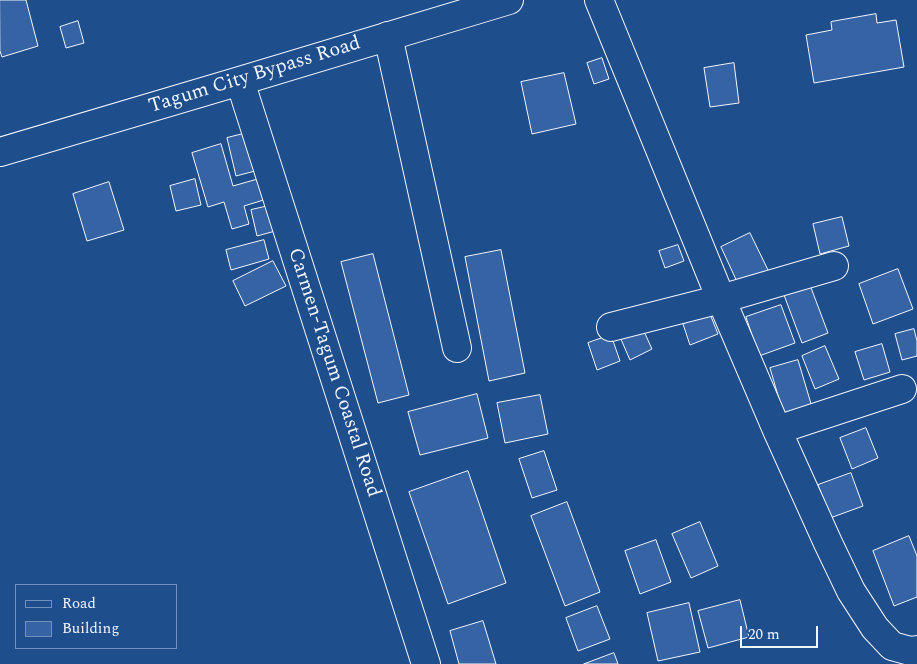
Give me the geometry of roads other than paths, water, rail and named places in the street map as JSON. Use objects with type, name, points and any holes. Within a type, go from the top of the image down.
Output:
[{"type":"main road","name":"Tagum City Bypass Road","points":[[0,152],[509,0]]},
{"type":"main road","points":[[599,0],[721,299],[828,544],[851,591],[875,628],[892,646],[910,651],[917,650]]},
{"type":"main road","points":[[388,36],[457,348]]},
{"type":"main road","name":"Carmen-Tagum Coastal Road","points":[[240,81],[426,664]]},
{"type":"main road","points":[[610,327],[721,299],[834,266]]},
{"type":"main road","points":[[777,430],[902,390]]}]
